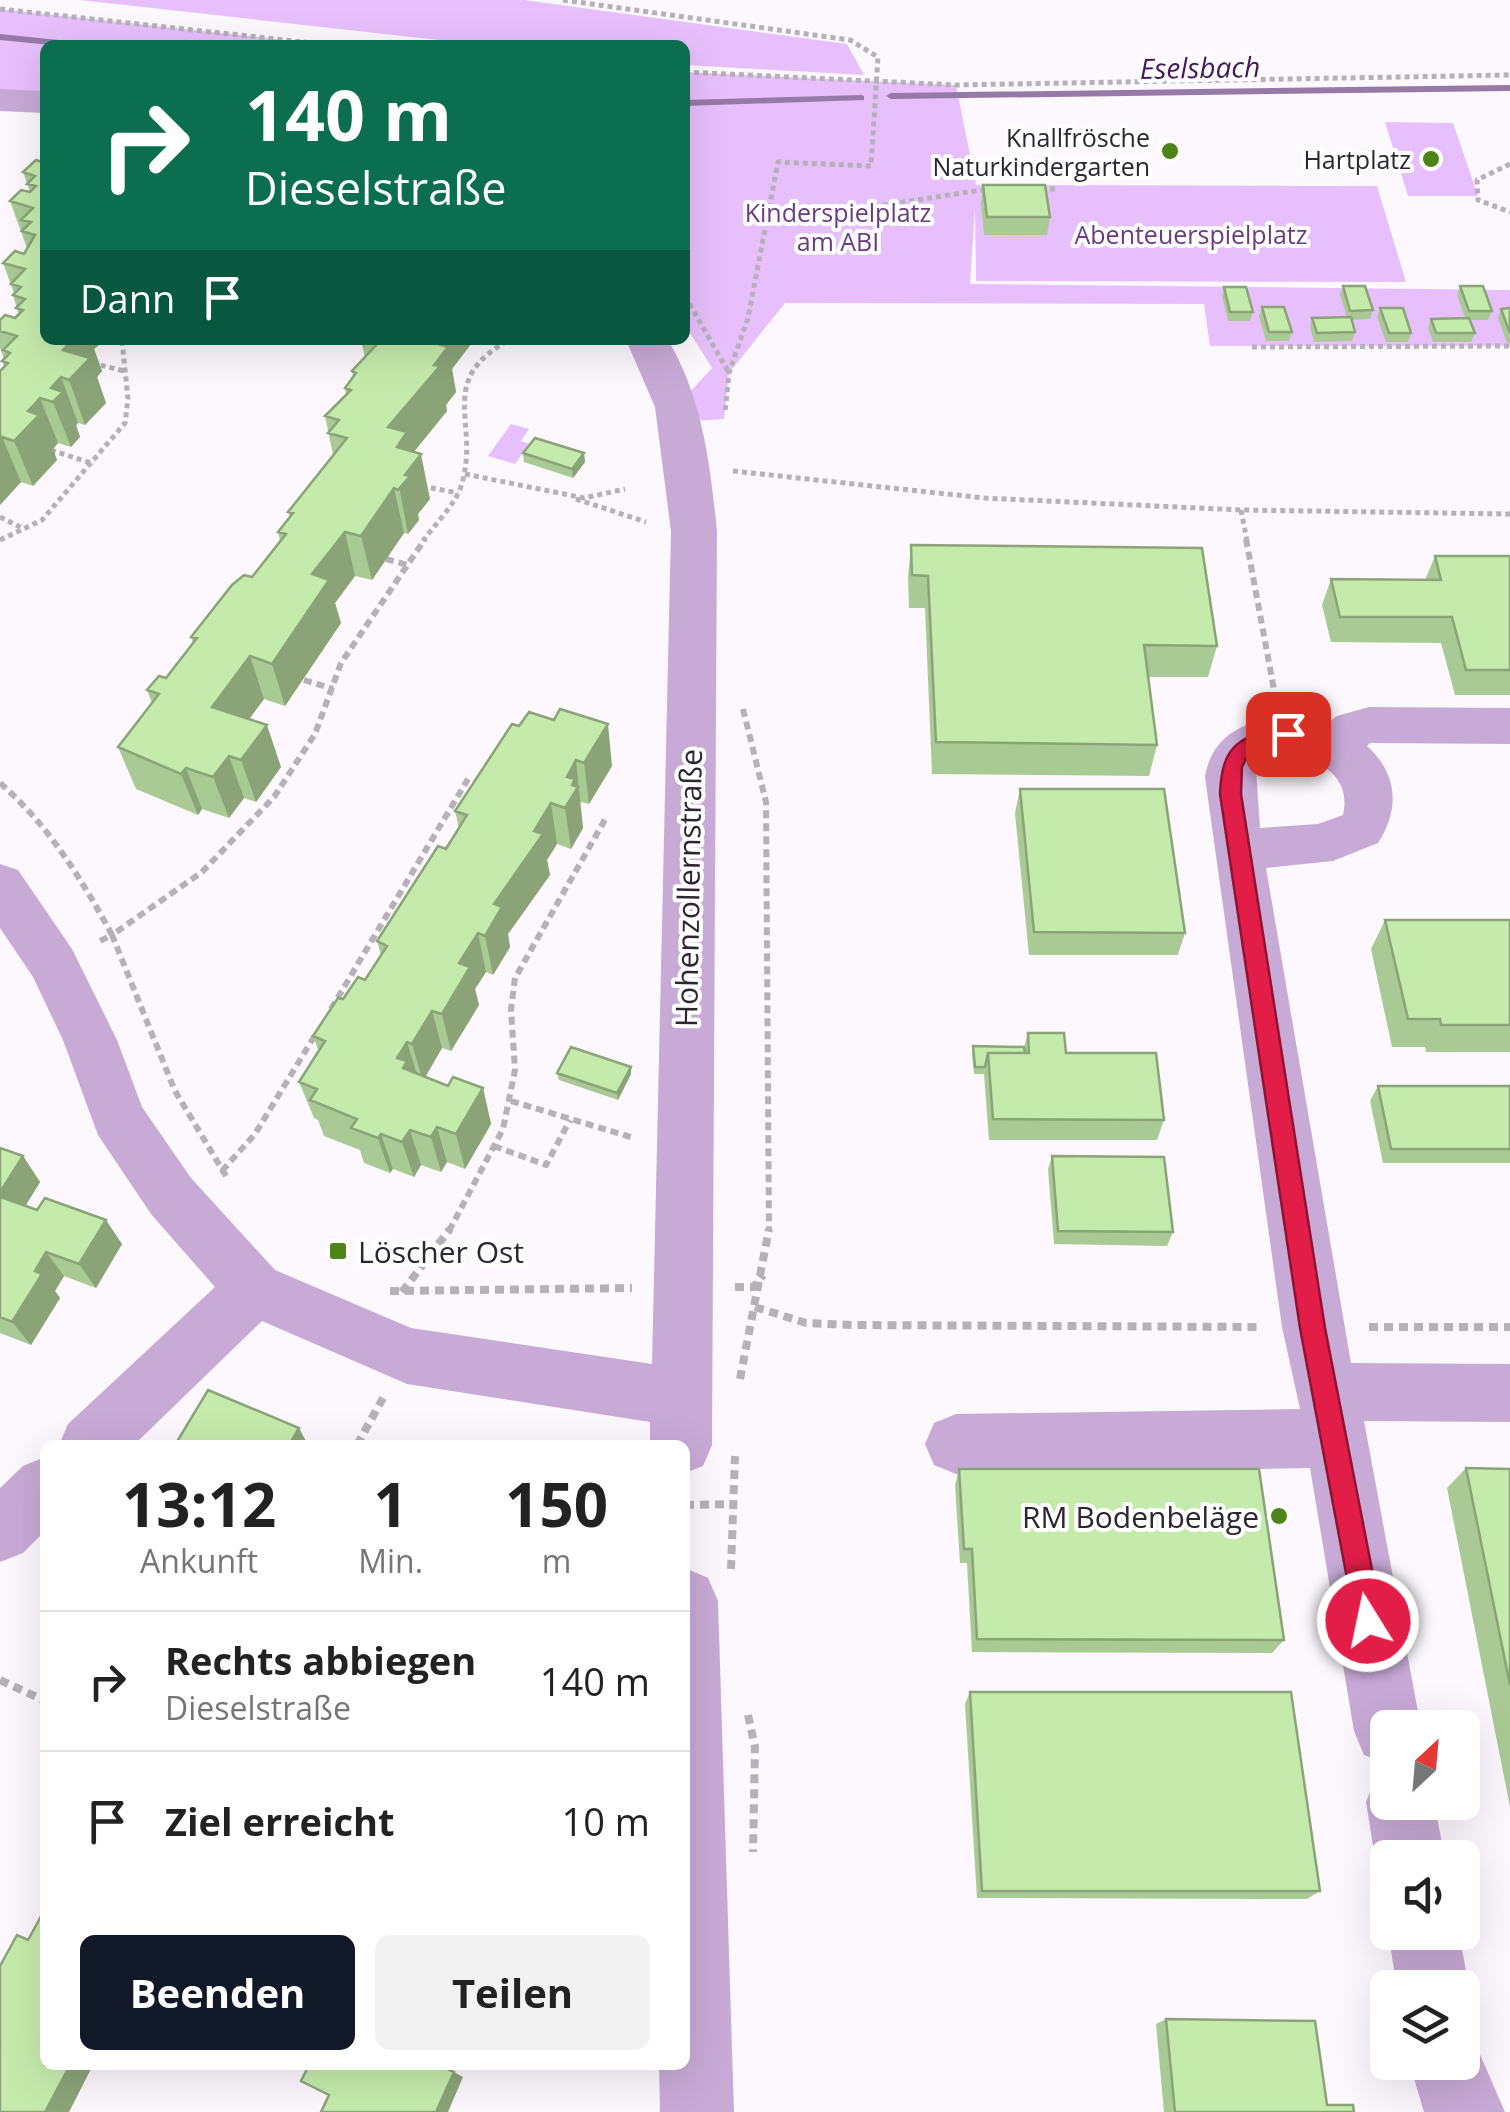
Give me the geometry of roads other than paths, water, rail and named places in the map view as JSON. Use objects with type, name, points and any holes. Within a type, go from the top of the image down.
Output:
[{"type":"street","points":[[0,100],[40,102]]},
{"type":"street","name":"Hohenzollernstraße","points":[[650,345],[659,358],[680,422],[694,531],[680,1420]]},
{"type":"street","points":[[1384,1710],[1332,1415],[1312,1328],[1238,851],[1231,767],[1241,750],[1258,740],[1307,741],[1369,725],[1510,726]]},
{"type":"street","points":[[1238,851],[1338,841],[1360,830],[1369,812],[1368,783],[1345,753],[1307,741]]},
{"type":"street","points":[[0,885],[53,964],[90,1040],[118,1118],[170,1196],[254,1289],[407,1356],[607,1389],[680,1420]]},
{"type":"street","points":[[95,1440],[254,1289]]},
{"type":"street","points":[[956,1444],[1332,1415],[1510,1393]]},
{"type":"street","points":[[0,1530],[40,1493]]},
{"type":"street","points":[[690,1834],[696,2112]]},
{"type":"street","points":[[1449,2080],[1468,2112]]},
{"type":"waterway","name":"Eselsbach","points":[[0,37],[40,41]]},
{"type":"waterway","name":"Eselsbach","points":[[891,96],[1510,88]]},
{"type":"waterway","name":"Eselsbach","points":[[690,103],[861,98]]},
{"type":"place","name":"Knallfrösche Naturkindergarten","points":[[1170,151]]},
{"type":"place","name":"Hartplatz","points":[[1431,159]]},
{"type":"place","name":"Löscher Ost","points":[[338,1251]]},
{"type":"place","name":"RM Bodenbeläge","points":[[1279,1516]]},
{"type":"park label","name":"Kinderspielplatz am ABI","points":[[838,226]]},
{"type":"park label","name":"Abenteuerspielplatz","points":[[1191,234]]}]
